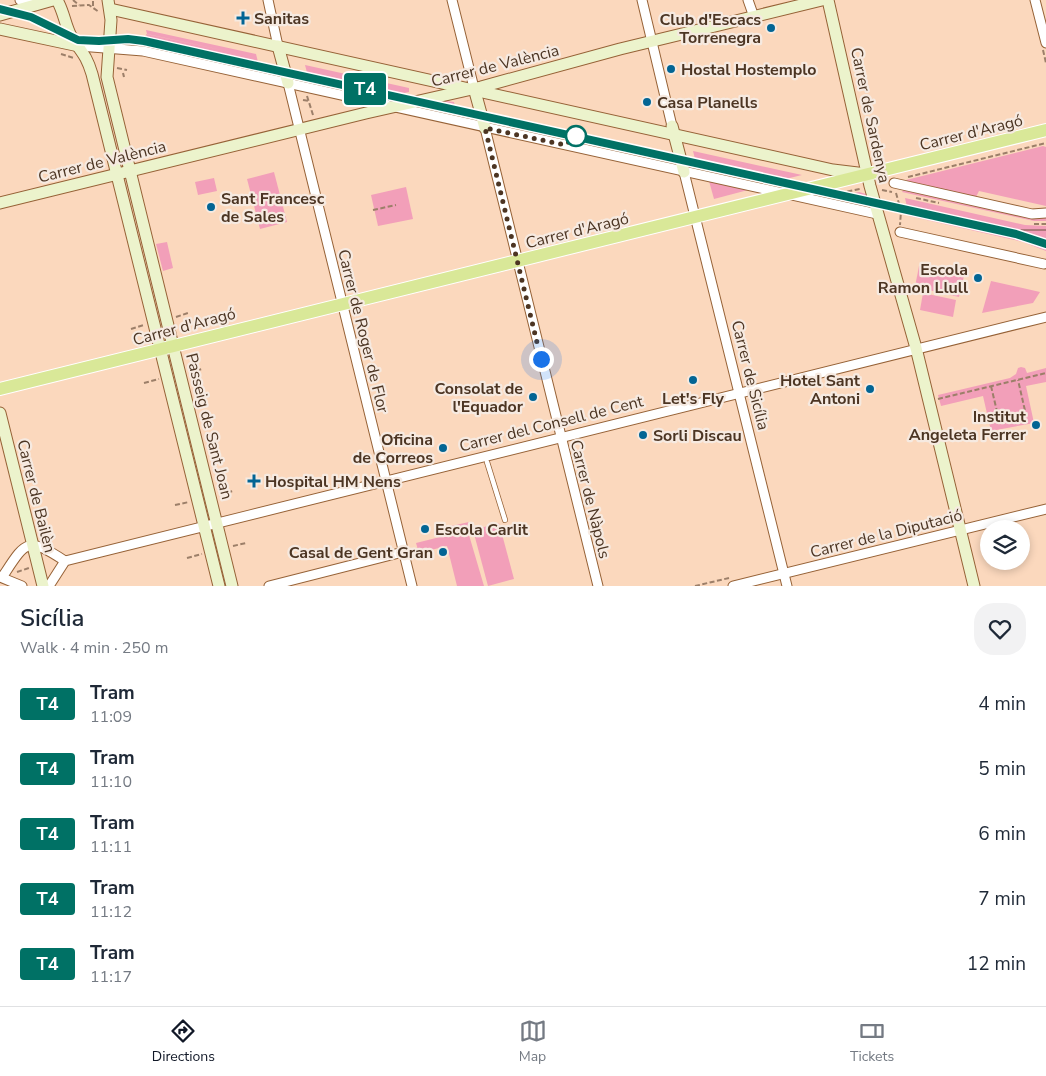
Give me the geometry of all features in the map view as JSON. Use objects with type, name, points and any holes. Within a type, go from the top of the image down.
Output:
[{"type":"main road","name":"Carrer d'Aragó","points":[[0,389],[1046,130]]},
{"type":"street","points":[[20,0],[38,4]]},
{"type":"street","points":[[268,0],[288,84]]},
{"type":"street","points":[[452,0],[485,128]]},
{"type":"street","points":[[642,0],[684,172]]},
{"type":"street","points":[[748,0],[754,17]]},
{"type":"street","name":"Carrer de València","points":[[0,203],[474,88],[652,41],[822,0]]},
{"type":"street","name":"Carrer de Sardenya","points":[[828,0],[877,214],[916,348],[974,586]]},
{"type":"street","points":[[1035,0],[1043,17],[1046,43]]},
{"type":"street","points":[[0,15],[38,4],[57,2]]},
{"type":"street","name":"Passeig de Sant Joan","points":[[57,2],[70,34],[84,52],[92,74],[219,586]]},
{"type":"street","points":[[104,7],[452,86],[474,88],[501,96],[673,130],[833,170],[868,174]]},
{"type":"street","name":"Passeig de Sant Joan","points":[[104,7],[109,45],[107,77],[232,586]]},
{"type":"street","points":[[0,29],[80,46],[109,45],[143,52],[877,214]]},
{"type":"street","name":"Carrer de Roger de Flor","points":[[288,84],[412,586]]},
{"type":"street","name":"Carrer de Nàpols","points":[[485,128],[516,262],[598,586]]},
{"type":"street","name":"Carrer de Sicília","points":[[684,172],[787,586]]},
{"type":"street","points":[[894,182],[1032,214],[1046,214]]},
{"type":"street","points":[[900,232],[1044,264]]},
{"type":"street","name":"Carrer del Consell de Cent","points":[[65,561],[196,529],[217,521],[1046,317]]},
{"type":"street","name":"Carrer de Bailèn","points":[[0,413],[43,586]]},
{"type":"street","name":"Carrer de la Diputació","points":[[733,586],[1046,509]]},
{"type":"street","points":[[22,586],[1,577],[21,548],[32,544],[41,546],[65,561],[49,586]]},
{"type":"street","points":[[269,586],[403,552]]},
{"type":"lane","points":[[487,462],[504,520]]},
{"type":"path","points":[[73,0],[80,6],[104,7]]},
{"type":"path","points":[[92,6],[93,0]]},
{"type":"path","points":[[92,6],[104,7]]},
{"type":"path","points":[[112,68],[127,70]]},
{"type":"path","points":[[123,73],[124,77]]},
{"type":"path","points":[[303,100],[309,101],[313,115]]},
{"type":"path","points":[[900,232],[901,211],[894,182],[1046,143]]},
{"type":"path","points":[[373,210],[396,205]]},
{"type":"path","points":[[1033,224],[1046,224]]},
{"type":"path","points":[[171,318],[188,314]]},
{"type":"path","points":[[130,329],[149,324]]},
{"type":"path","name":"Carrer d'Aragó","points":[[133,339],[134,344]]},
{"type":"path","name":"Passeig de Sant Joan","points":[[184,373],[202,369]]},
{"type":"path","points":[[197,373],[199,378]]},
{"type":"path","points":[[936,400],[1046,373]]},
{"type":"path","points":[[144,383],[163,378]]},
{"type":"path","points":[[991,386],[999,420],[1026,415],[1018,380]]},
{"type":"path","name":"Passeig de Sant Joan","points":[[215,495],[232,491]]},
{"type":"path","points":[[175,505],[192,501]]},
{"type":"path","points":[[228,548],[246,543]]},
{"type":"path","points":[[187,558],[206,553]]},
{"type":"shaded area","points":[[146,30],[256,54],[261,74],[151,49],[146,34],[240,54],[147,34]]},
{"type":"shaded area","points":[[305,65],[409,88],[409,92],[375,99],[310,84]]},
{"type":"shaded area","points":[[446,101],[454,102],[457,117],[416,107]]},
{"type":"shaded area","points":[[1043,146],[1046,147],[1046,206],[979,191],[976,197],[906,180]]},
{"type":"shaded area","points":[[693,151],[802,175],[761,185],[698,171]]},
{"type":"shaded area","points":[[274,172],[287,222],[260,229],[247,179]]},
{"type":"shaded area","points":[[214,178],[217,191],[198,195],[195,182]]},
{"type":"shaded area","points":[[709,181],[747,189],[748,190],[714,199]]},
{"type":"shaded area","points":[[406,187],[413,219],[378,226],[371,195]]},
{"type":"shaded area","points":[[904,189],[1036,218],[1046,218],[1046,221],[1034,221],[902,192]]},
{"type":"shaded area","points":[[859,192],[866,194],[869,204],[866,204],[865,208],[839,202],[840,198],[836,197]]},
{"type":"shaded area","points":[[905,198],[1025,225],[1046,226],[1046,251],[1023,242],[909,216]]},
{"type":"shaded area","points":[[167,242],[173,268],[163,271],[156,244]]},
{"type":"shaded area","points":[[919,266],[964,276],[959,297],[915,287]]},
{"type":"shaded area","points":[[991,281],[1040,292],[1033,303],[982,313]]},
{"type":"shaded area","points":[[923,293],[956,300],[953,317],[920,310]]},
{"type":"shaded area","points":[[1021,367],[1025,368],[1027,373],[1046,368],[1046,382],[1026,386],[1034,423],[991,431],[983,396],[941,406],[938,395],[1010,378]]},
{"type":"shaded area","points":[[469,522],[469,535],[484,586],[457,586],[447,546],[419,553],[416,543],[444,536],[442,528]]},
{"type":"shaded area","points":[[499,523],[514,579],[488,586],[473,530]]},
{"type":"tram line","points":[[0,9],[31,17],[78,40],[127,39],[144,41],[1016,234],[1046,244]]},
{"type":"tram line","name":"T4","points":[[0,9],[31,17],[78,40],[128,39],[144,41],[1016,234],[1046,244]]},
{"type":"tram line","points":[[1021,230],[1046,230]]},
{"type":"place","name":"Sanitas","points":[[243,18]]},
{"type":"place","name":"Club d'Escacs Torrenegra","points":[[771,28]]},
{"type":"place","name":"Hostal Hostemplo","points":[[671,69]]},
{"type":"place","name":"Casa Planells","points":[[647,102]]},
{"type":"place","name":"Sant Francesc de Sales","points":[[211,207]]},
{"type":"place","name":"Escola Ramon Llull","points":[[978,278]]},
{"type":"place","name":"Let's Fly","points":[[693,380]]},
{"type":"place","name":"Hotel Sant Antoni","points":[[870,389]]},
{"type":"place","name":"Consolat de l'Equador","points":[[533,397]]},
{"type":"place","name":"Institut Angeleta Ferrer","points":[[1036,425]]},
{"type":"place","name":"Sorli Discau","points":[[643,435]]},
{"type":"place","name":"Oficina de Correos","points":[[443,448]]},
{"type":"place","name":"Hospital HM Nens","points":[[254,481]]},
{"type":"place","name":"Escola Carlit","points":[[425,529]]},
{"type":"place","name":"Casal de Gent Gran","points":[[443,552]]},
{"type":"route","points":[[541,359],[505,217],[485,128],[565,145],[576,136]]}]
